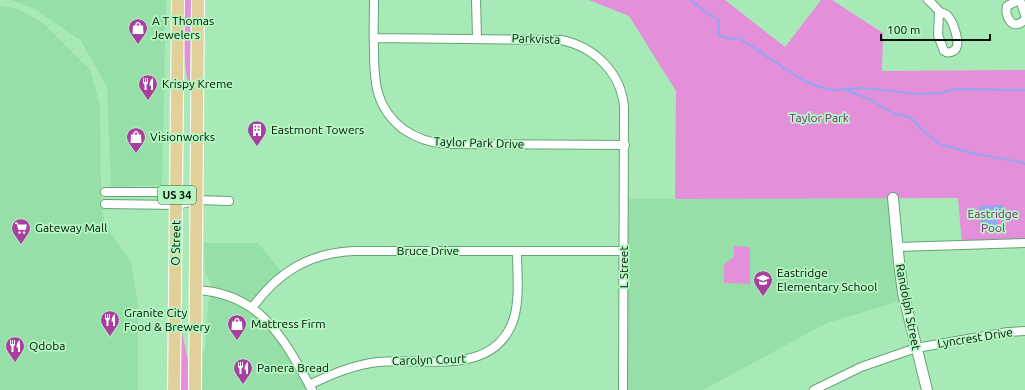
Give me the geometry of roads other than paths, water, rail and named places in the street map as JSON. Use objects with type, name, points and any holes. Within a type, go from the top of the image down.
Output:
[{"type":"main road","name":"O Street","points":[[174,390],[178,0]]},
{"type":"main road","name":"O Street","points":[[195,390],[198,0]]},
{"type":"street","name":"Taylor Park Drive","points":[[374,0],[374,79],[380,100],[396,122],[418,138],[434,143],[446,144],[624,145]]},
{"type":"street","points":[[476,0],[477,38]]},
{"type":"street","points":[[928,0],[939,12]]},
{"type":"street","points":[[1025,15],[1019,0],[1007,6],[1006,10],[1012,24],[1016,25],[1025,19]]},
{"type":"street","name":"Parkvista","points":[[374,38],[561,40],[578,44],[594,53],[602,61],[610,70],[620,87],[624,107],[624,145]]},
{"type":"street","name":"L Street","points":[[623,390],[624,145]]},
{"type":"street","points":[[105,192],[177,192],[197,200]]},
{"type":"street","name":"Randolph Street","points":[[893,198],[903,294],[927,390]]},
{"type":"street","points":[[105,204],[177,205],[197,200],[229,201]]},
{"type":"street","points":[[897,247],[1025,243]]},
{"type":"street","name":"Bruce Drive","points":[[252,308],[267,288],[283,274],[307,261],[330,254],[354,251],[624,251]]},
{"type":"street","name":"Carolyn Court","points":[[311,387],[338,372],[370,363],[385,361],[459,361],[476,358],[486,353],[495,347],[505,335],[514,318],[517,300],[517,251]]},
{"type":"street","points":[[196,290],[218,292],[228,295],[252,308],[278,333],[311,387]]},
{"type":"street","name":"Lyncrest Drive","points":[[814,390],[861,367],[916,348],[1008,332],[1025,331]]},
{"type":"water","points":[[1003,205],[1005,210],[998,214],[998,230],[983,230],[979,206]]},
{"type":"waterway","points":[[690,0],[719,21],[719,35],[730,39],[739,38],[804,81],[820,87],[833,90],[863,88],[920,94],[941,93],[956,89],[1025,90]]},
{"type":"waterway","points":[[843,89],[869,99],[895,114],[911,118],[927,134],[940,144],[975,154],[1025,164]]},
{"type":"place","name":"A T Thomas Jewelers","points":[[138,45]]},
{"type":"place","name":"Krispy Kreme","points":[[148,101]]},
{"type":"place","name":"Eastmont Towers","points":[[257,147]]},
{"type":"place","name":"Visionworks","points":[[136,154]]},
{"type":"place","name":"Gateway Mall","points":[[21,245]]},
{"type":"place","name":"Eastridge Elementary School","points":[[763,297]]},
{"type":"place","name":"Granite City Food & Brewery","points":[[110,337]]},
{"type":"place","name":"Mattress Firm","points":[[237,341]]},
{"type":"place","name":"Qdoba","points":[[15,363]]},
{"type":"place","name":"Panera Bread","points":[[243,385]]},
{"type":"park label","name":"Taylor Park","points":[[819,118]]},
{"type":"park label","name":"Eastridge Pool","points":[[993,221]]}]
